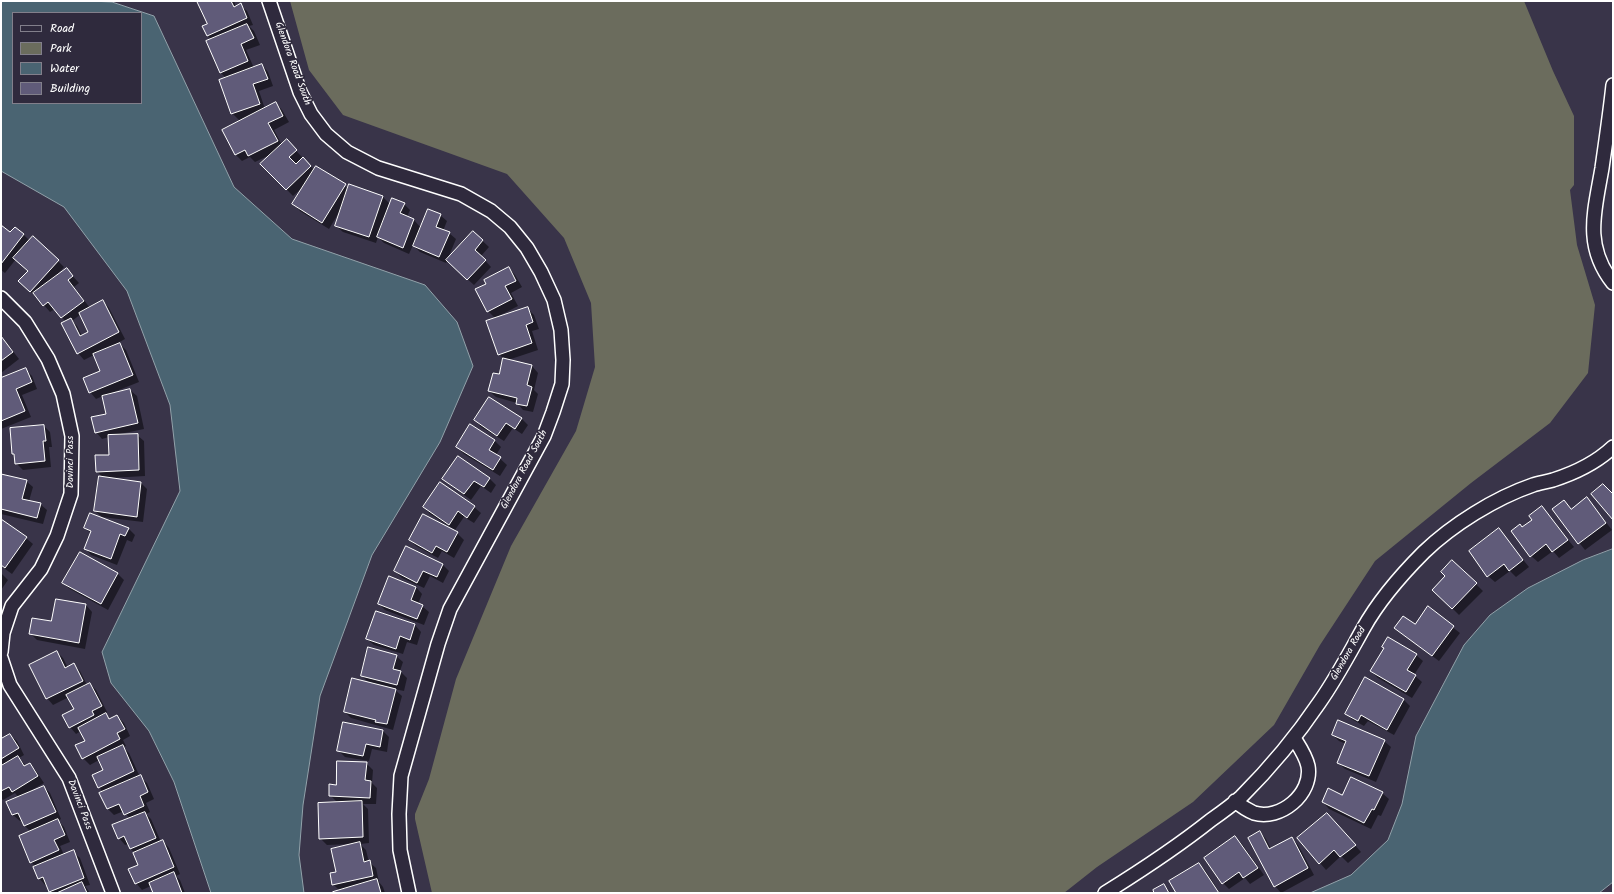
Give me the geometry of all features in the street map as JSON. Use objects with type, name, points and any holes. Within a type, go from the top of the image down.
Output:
[{"type":"street","name":"Glendora Road South","points":[[269,1],[300,92],[311,114],[326,134],[347,152],[378,168],[461,194],[491,211],[510,227],[527,248],[542,272],[554,300],[560,330],[564,360],[562,384],[553,412],[544,436],[450,609],[438,644],[401,776],[399,814],[400,850],[409,893]]},
{"type":"street","points":[[1613,85],[1610,118],[1594,207],[1593,226],[1598,255],[1606,273],[1613,283]]},
{"type":"street","name":"Davinci Pass","points":[[1,298],[25,322],[48,359],[63,394],[72,436],[71,494],[57,536],[41,569],[12,606],[3,633],[1,652]]},
{"type":"street","name":"Glendora Road","points":[[1105,893],[1192,836],[1235,801],[1277,759],[1324,696],[1349,658],[1364,628],[1382,601],[1402,575],[1425,551],[1450,530],[1482,510],[1532,485],[1569,475],[1602,458],[1613,447]]},
{"type":"street","name":"Davinci Pass","points":[[1,658],[10,685],[69,778],[113,893]]},
{"type":"street","points":[[1235,801],[1254,813],[1265,814],[1276,812],[1294,802],[1301,794],[1305,785],[1308,766],[1294,738]]},
{"type":"green space","points":[[290,1],[1524,1],[1553,71],[1574,116],[1574,185],[1570,190],[1577,245],[1595,305],[1588,373],[1550,423],[1471,483],[1375,561],[1320,645],[1274,725],[1193,802],[1097,867],[1064,893],[432,893],[415,814],[429,779],[456,679],[511,546],[576,431],[595,367],[591,303],[564,238],[507,174],[343,115],[309,70]]},
{"type":"water","points":[[1,1],[112,2],[142,12],[154,16],[234,187],[292,239],[425,285],[457,322],[473,366],[440,442],[372,555],[320,696],[303,805],[299,855],[304,893],[211,893],[174,782],[149,731],[111,683],[102,652],[180,491],[170,405],[127,291],[64,207],[1,171]]},
{"type":"water","points":[[1613,549],[1613,882],[1599,893],[1310,893],[1351,875],[1388,840],[1402,804],[1416,736],[1464,645],[1490,615],[1528,588],[1583,560]]},
{"type":"building","points":[[197,1],[231,1],[234,7],[241,3],[247,18],[207,36],[202,26],[207,24]]},
{"type":"building","points":[[247,24],[254,38],[241,44],[248,61],[220,73],[206,41]]},
{"type":"building","points":[[262,64],[268,79],[253,84],[260,104],[231,114],[219,80]]},
{"type":"building","points":[[276,102],[283,116],[268,123],[278,141],[248,156],[245,150],[235,155],[222,130]]},
{"type":"building","points":[[287,139],[297,150],[289,157],[296,164],[303,157],[311,166],[286,190],[260,164]]},
{"type":"building","points":[[316,166],[346,184],[322,223],[292,204]]},
{"type":"building","points":[[349,184],[383,196],[369,237],[335,226]]},
{"type":"building","points":[[392,198],[405,203],[400,213],[414,219],[403,248],[377,237]]},
{"type":"building","points":[[428,209],[441,214],[436,227],[450,232],[439,257],[413,246]]},
{"type":"building","points":[[1,225],[10,232],[15,227],[24,234],[1,264]]},
{"type":"building","points":[[473,231],[483,240],[475,250],[486,260],[467,280],[446,260]]},
{"type":"building","points":[[33,236],[59,260],[30,292],[18,281],[28,271],[13,258]]},
{"type":"building","points":[[509,267],[516,281],[505,286],[512,299],[487,312],[475,289],[486,284],[484,280]]},
{"type":"building","points":[[67,268],[73,276],[68,280],[84,301],[61,318],[48,302],[43,306],[33,293]]},
{"type":"building","points":[[103,300],[119,332],[77,354],[61,323],[71,318],[80,336],[88,332],[79,313]]},
{"type":"building","points":[[528,307],[533,322],[526,325],[532,343],[498,355],[486,321]]},
{"type":"building","points":[[1,336],[13,352],[1,361]]},
{"type":"building","points":[[120,343],[133,375],[89,393],[83,378],[100,371],[93,354]]},
{"type":"building","points":[[503,358],[532,365],[527,385],[532,387],[527,406],[516,404],[517,398],[488,391],[493,373],[499,374]]},
{"type":"building","points":[[26,368],[32,382],[16,389],[25,411],[1,421],[1,378]]},
{"type":"building","points":[[130,389],[138,423],[95,433],[91,417],[106,414],[102,396]]},
{"type":"building","points":[[489,397],[522,418],[515,429],[506,423],[497,436],[474,420]]},
{"type":"building","points":[[470,424],[495,440],[489,450],[501,457],[493,470],[456,447]]},
{"type":"building","points":[[44,425],[46,441],[43,441],[45,461],[15,464],[14,454],[12,454],[10,428]]},
{"type":"building","points":[[138,434],[139,470],[96,472],[95,455],[109,455],[108,435]]},
{"type":"building","points":[[458,456],[490,478],[484,487],[474,481],[464,494],[442,479]]},
{"type":"building","points":[[1,474],[27,480],[22,499],[41,503],[37,518],[1,509]]},
{"type":"building","points":[[99,476],[141,482],[137,517],[94,511]]},
{"type":"building","points":[[440,482],[475,506],[467,518],[458,511],[449,525],[423,507]]},
{"type":"building","points":[[1603,484],[1612,493],[1613,492],[1613,520],[1591,494]]},
{"type":"building","points":[[1587,497],[1606,523],[1578,544],[1552,509],[1564,500],[1571,509]]},
{"type":"building","points":[[1542,506],[1568,540],[1552,552],[1546,544],[1530,557],[1511,531],[1520,524],[1522,527],[1532,520],[1529,516]]},
{"type":"building","points":[[90,513],[129,528],[125,536],[120,534],[111,559],[84,549],[91,531],[84,528]]},
{"type":"building","points":[[423,514],[458,532],[447,552],[436,546],[432,553],[409,540]]},
{"type":"building","points":[[1,519],[27,537],[5,568],[1,565]]},
{"type":"building","points":[[1499,528],[1523,560],[1509,571],[1504,564],[1487,577],[1469,551]]},
{"type":"building","points":[[406,546],[443,564],[437,577],[423,571],[417,583],[394,571]]},
{"type":"building","points":[[80,552],[118,573],[101,604],[62,583]]},
{"type":"building","points":[[1452,560],[1477,583],[1452,609],[1432,590],[1445,576],[1441,572]]},
{"type":"building","points":[[389,576],[416,587],[411,600],[423,605],[417,619],[378,604]]},
{"type":"building","points":[[56,599],[86,604],[79,643],[29,634],[32,618],[51,621]]},
{"type":"building","points":[[1428,606],[1454,626],[1432,656],[1394,628],[1403,616],[1415,624]]},
{"type":"building","points":[[376,611],[415,624],[410,640],[400,636],[396,649],[366,639]]},
{"type":"building","points":[[1388,637],[1417,654],[1407,670],[1416,675],[1406,692],[1370,671],[1384,648],[1382,647]]},
{"type":"building","points":[[368,647],[397,655],[393,669],[401,671],[397,685],[361,676]]},
{"type":"building","points":[[57,651],[65,668],[74,663],[83,681],[46,699],[29,665]]},
{"type":"building","points":[[1365,677],[1404,699],[1387,730],[1361,715],[1358,721],[1345,714]]},
{"type":"building","points":[[352,678],[396,689],[387,724],[375,722],[376,720],[344,712]]},
{"type":"building","points":[[90,683],[102,706],[92,711],[94,715],[69,728],[62,715],[74,709],[66,695]]},
{"type":"building","points":[[106,713],[109,719],[117,715],[125,729],[117,733],[120,739],[82,759],[75,745],[85,741],[78,728]]},
{"type":"building","points":[[1338,720],[1385,740],[1369,776],[1337,763],[1346,741],[1332,735]]},
{"type":"building","points":[[343,722],[383,730],[380,747],[366,744],[363,756],[337,751]]},
{"type":"building","points":[[10,734],[19,748],[1,759],[1,739]]},
{"type":"building","points":[[123,745],[134,771],[98,788],[92,775],[103,770],[97,757]]},
{"type":"building","points":[[18,756],[24,766],[30,763],[38,776],[12,792],[9,787],[1,791],[1,766]]},
{"type":"building","points":[[337,761],[367,762],[365,780],[371,781],[370,798],[329,796],[329,784],[336,785]]},
{"type":"building","points":[[141,775],[148,792],[140,796],[144,806],[124,815],[119,804],[107,809],[99,793]]},
{"type":"building","points":[[1351,777],[1383,792],[1374,810],[1372,809],[1364,823],[1322,802],[1328,788],[1342,795]]},
{"type":"building","points":[[44,786],[56,812],[24,826],[18,813],[12,815],[6,802]]},
{"type":"building","points":[[362,801],[363,837],[319,839],[318,803]]},
{"type":"building","points":[[145,812],[156,838],[130,849],[124,836],[118,839],[112,825]]},
{"type":"building","points":[[1327,813],[1356,845],[1340,857],[1334,850],[1319,864],[1297,838]]},
{"type":"building","points":[[58,819],[65,835],[54,840],[59,850],[30,863],[19,836]]},
{"type":"building","points":[[1260,831],[1269,849],[1292,837],[1308,868],[1274,887],[1248,838]]},
{"type":"building","points":[[1235,836],[1258,868],[1243,878],[1239,872],[1222,884],[1204,858]]},
{"type":"building","points":[[163,840],[174,867],[135,884],[128,869],[138,865],[133,853]]},
{"type":"building","points":[[360,842],[364,862],[370,860],[373,876],[332,885],[330,873],[336,872],[331,849]]},
{"type":"building","points":[[74,850],[84,878],[49,892],[43,877],[38,879],[33,867]]},
{"type":"building","points":[[1199,863],[1219,893],[1176,893],[1169,881]]},
{"type":"building","points":[[174,872],[182,893],[153,893],[149,883]]},
{"type":"building","points":[[377,879],[381,893],[333,892]]},
{"type":"building","points":[[82,882],[87,893],[57,893]]},
{"type":"building","points":[[1164,884],[1169,893],[1154,893],[1153,890]]}]
